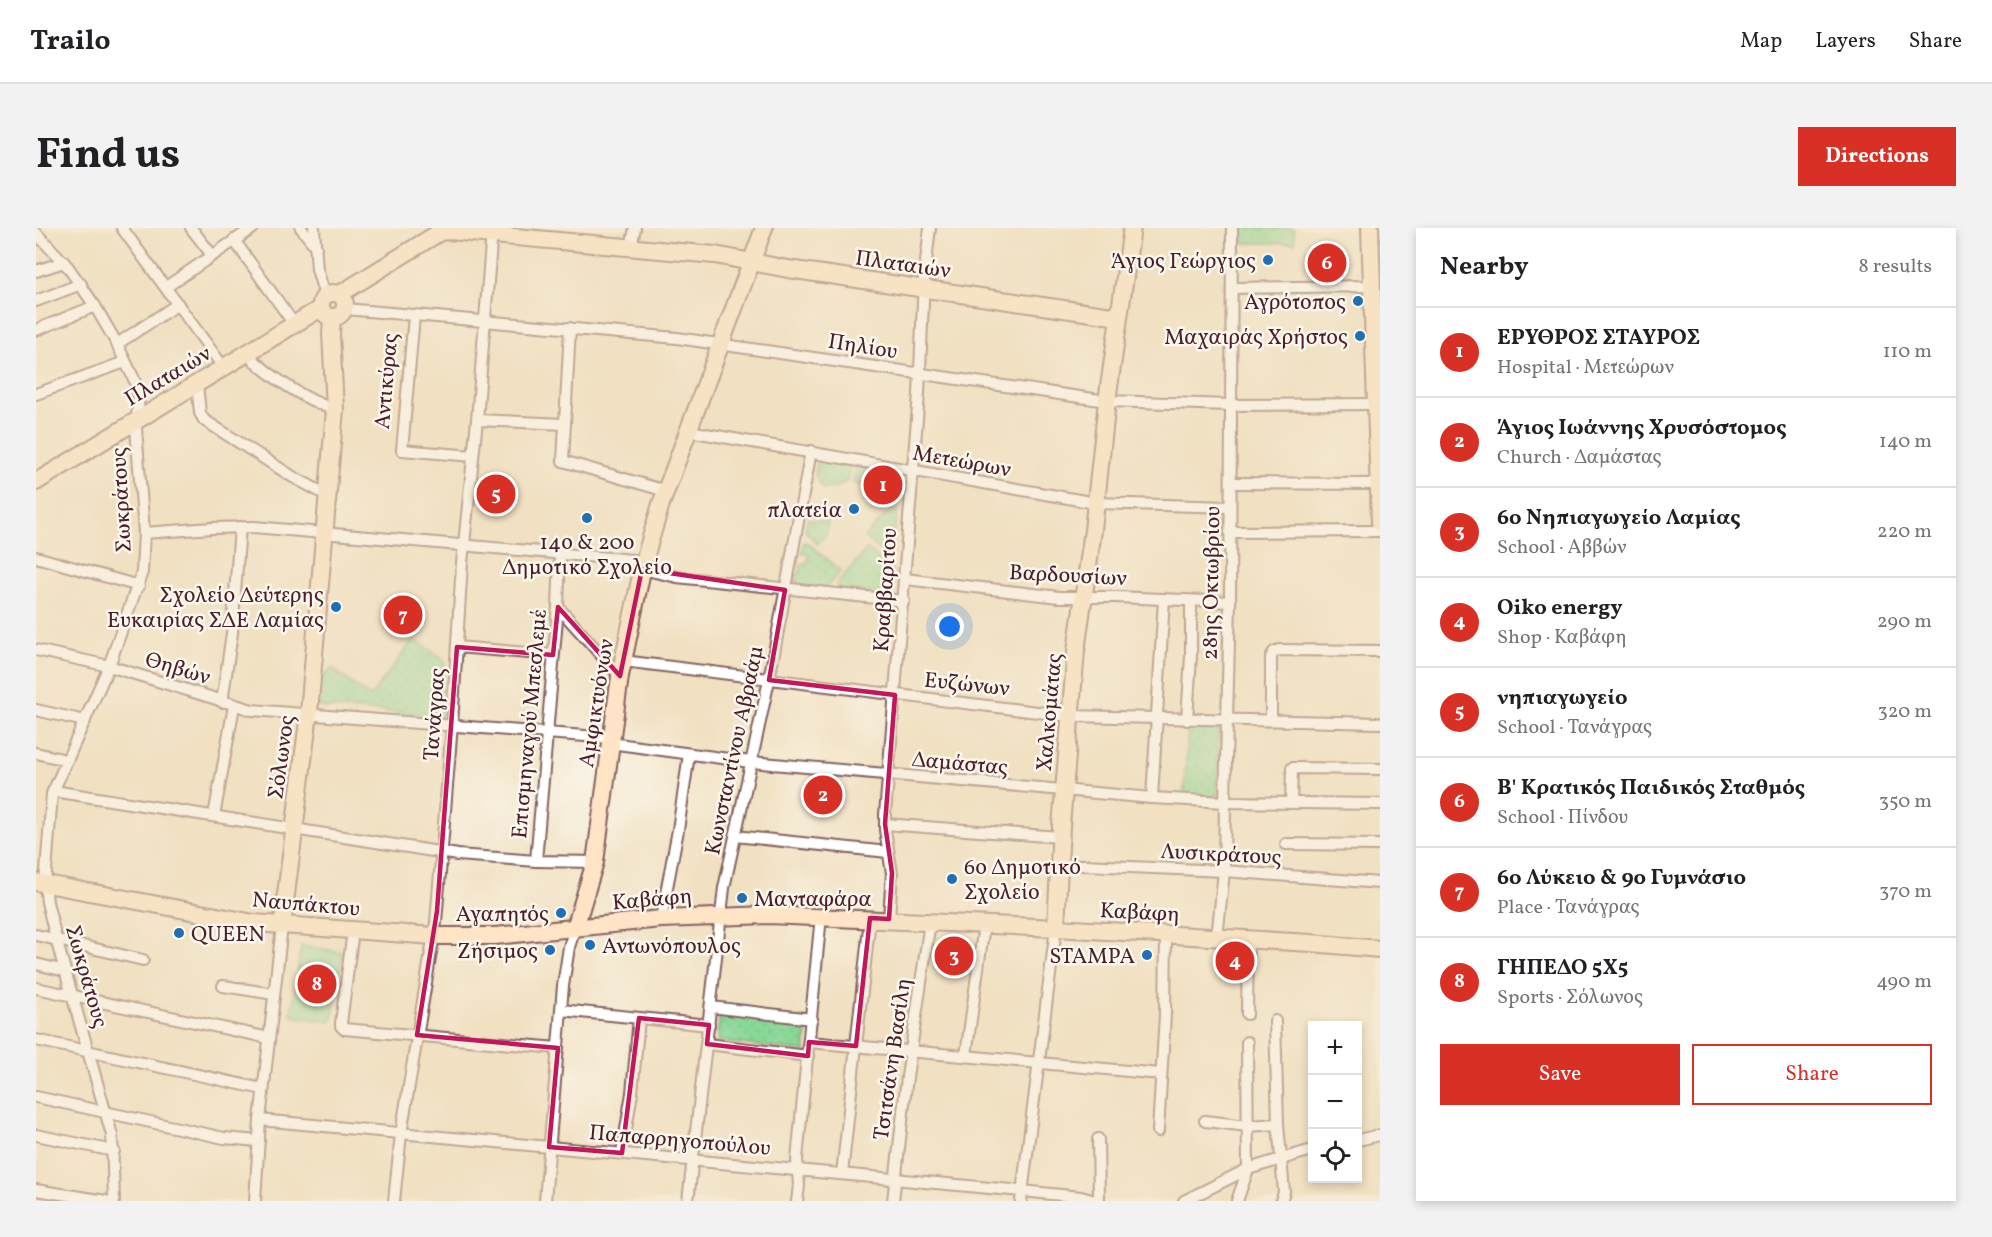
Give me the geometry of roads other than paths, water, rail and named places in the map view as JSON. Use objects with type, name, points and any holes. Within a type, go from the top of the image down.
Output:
[{"type":"street","points":[[122,228],[224,368]]},
{"type":"street","points":[[190,228],[212,255]]},
{"type":"street","points":[[166,286],[253,228]]},
{"type":"street","points":[[301,228],[316,247]]},
{"type":"street","name":"Σόλωνος","points":[[255,1201],[263,1089],[293,828],[309,713],[335,409],[331,334],[332,305],[317,268],[314,228]]},
{"type":"street","points":[[631,247],[635,228]]},
{"type":"street","name":"Αμφικτυόνων","points":[[545,1201],[561,1010],[569,947],[595,862],[622,668],[643,565],[666,490],[764,228]]},
{"type":"street","name":"Κραββαρίτου","points":[[889,919],[892,873],[885,824],[904,602],[920,374],[923,289],[930,228]]},
{"type":"street","name":"Χαλκομάτας","points":[[1022,1196],[1056,928],[1060,837],[1076,651],[1107,401],[1132,228]]},
{"type":"street","name":"28ης Οκτωβρίου","points":[[1217,938],[1224,871],[1226,802],[1233,228]]},
{"type":"street","points":[[1370,228],[1380,523]]},
{"type":"street","name":"Πλαταιών","points":[[36,482],[294,324],[332,305],[420,235],[442,231],[492,231],[715,255],[781,268],[1119,317]]},
{"type":"street","name":"Τανάγρας","points":[[394,1201],[401,1134],[434,936],[452,724],[463,546],[477,420],[492,231]]},
{"type":"street","name":"Σωκράτους","points":[[40,232],[81,284],[95,306],[117,344],[138,393],[136,420],[144,561],[139,586],[109,666],[53,790],[40,883],[107,1113],[114,1151],[114,1201]]},
{"type":"street","points":[[234,240],[294,324]]},
{"type":"street","points":[[36,271],[64,262]]},
{"type":"street","points":[[36,301],[81,284]]},
{"type":"street","points":[[1233,288],[1372,286]]},
{"type":"street","points":[[117,344],[178,304]]},
{"type":"street","name":"Πηλίου","points":[[332,305],[414,316],[570,328],[722,344],[1107,401],[1230,405],[1377,393]]},
{"type":"street","points":[[36,330],[95,306]]},
{"type":"street","name":"Αντικύρας","points":[[414,316],[402,450],[473,456]]},
{"type":"street","points":[[570,328],[563,461],[666,490]]},
{"type":"street","points":[[247,354],[263,370],[323,406],[335,409]]},
{"type":"street","points":[[36,394],[125,362]]},
{"type":"street","points":[[197,384],[200,413],[204,420],[327,495]]},
{"type":"street","points":[[477,420],[564,424]]},
{"type":"street","name":"Μετεώρων","points":[[689,431],[1096,503],[1230,507]]},
{"type":"street","name":"Κωνσταντίνου Αβραάμ","points":[[688,1201],[724,888],[769,680],[811,451]]},
{"type":"street","points":[[1231,483],[1379,484]]},
{"type":"street","points":[[222,702],[232,633],[240,527]]},
{"type":"street","points":[[144,533],[240,527],[560,554],[643,565],[677,577],[904,602]]},
{"type":"street","points":[[1230,532],[1380,531]]},
{"type":"street","name":"Επισμηναγού Μπεσλεμέ","points":[[536,861],[558,607],[560,554]]},
{"type":"street","points":[[36,557],[139,586]]},
{"type":"street","name":"Βαρδουσίων","points":[[905,579],[1059,597],[1230,602]]},
{"type":"street","points":[[1152,798],[1155,718],[1164,599]]},
{"type":"street","points":[[1187,720],[1191,656],[1191,601]]},
{"type":"street","points":[[558,607],[622,668]]},
{"type":"street","points":[[457,647],[553,655]]},
{"type":"street","name":"Θηβών","points":[[36,650],[109,666],[234,706],[252,710],[309,713]]},
{"type":"street","points":[[1271,720],[1271,657],[1274,652],[1279,650],[1380,651]]},
{"type":"street","name":"Ευζώνων","points":[[622,668],[769,680],[1070,716],[1380,723]]},
{"type":"street","points":[[214,816],[234,706]]},
{"type":"street","points":[[36,710],[84,722]]},
{"type":"street","name":"Δαμάστας","points":[[309,713],[546,732],[751,762],[1064,792],[1226,802],[1380,804]]},
{"type":"street","points":[[36,753],[66,760]]},
{"type":"street","points":[[661,919],[678,830],[689,754]]},
{"type":"street","points":[[1291,803],[1292,768],[1380,769]]},
{"type":"street","points":[[53,790],[467,856],[595,862]]},
{"type":"street","points":[[885,824],[1060,837]]},
{"type":"street","points":[[735,836],[888,852]]},
{"type":"street","points":[[1286,844],[1380,845]]},
{"type":"street","name":"Λυσικράτους","points":[[1059,864],[1224,871],[1380,883]]},
{"type":"street","name":"Ναυπάκτου","points":[[40,883],[220,917],[282,926],[434,936],[495,936],[574,928]]},
{"type":"street","name":"Καβάφη","points":[[574,928],[721,915],[821,916],[1248,939],[1380,949]]},
{"type":"street","points":[[797,1201],[799,1186],[797,1170],[821,916]]},
{"type":"street","points":[[842,1174],[870,918]]},
{"type":"street","name":"Τσιτσάνη Βασίλη","points":[[893,1201],[911,1051],[930,922]]},
{"type":"street","points":[[966,1055],[984,925]]},
{"type":"street","points":[[353,930],[341,1026],[347,1029],[558,1048]]},
{"type":"street","points":[[36,935],[143,960]]},
{"type":"street","points":[[1158,1131],[1165,1015],[1166,935]]},
{"type":"street","points":[[1247,1014],[1248,939]]},
{"type":"street","points":[[36,964],[65,971]]},
{"type":"street","points":[[223,986],[274,994]]},
{"type":"street","points":[[36,988],[269,1038]]},
{"type":"street","points":[[711,1007],[812,1019]]},
{"type":"street","points":[[561,1010],[709,1025]]},
{"type":"street","points":[[622,1154],[632,1093],[639,1018]]},
{"type":"street","points":[[1275,1021],[1278,1124],[1284,1191],[1281,1201]]},
{"type":"street","points":[[36,1040],[263,1089]]},
{"type":"street","points":[[1237,1201],[1248,1169],[1247,1041]]},
{"type":"street","points":[[809,1042],[1161,1074]]},
{"type":"street","points":[[707,1044],[808,1056]]},
{"type":"street","points":[[36,1097],[224,1138],[259,1141]]},
{"type":"street","name":"Παπαρρηγοπούλου","points":[[260,1120],[895,1179],[1022,1196],[1081,1197],[1097,1201]]},
{"type":"street","points":[[1205,1121],[1248,1126],[1278,1124]]},
{"type":"street","points":[[36,1135],[114,1151]]},
{"type":"street","points":[[1362,1139],[1380,1135]]},
{"type":"street","points":[[1097,1201],[1098,1138]]},
{"type":"street","points":[[1184,1201],[1248,1169],[1308,1151]]},
{"type":"street","points":[[36,1190],[106,1201]]},
{"type":"place","name":"Άγιος Γεώργιος","points":[[1268,260]]},
{"type":"place","name":"B' Κρατικός Παιδικός Σταθμός","points":[[1327,263]]},
{"type":"place","name":"Αγρότοπος","points":[[1358,301]]},
{"type":"place","name":"Μαχαιράς Χρήστος","points":[[1360,336]]},
{"type":"place","name":"ΕΡΥΘΡΟΣ ΣΤΑΥΡΟΣ","points":[[883,485]]},
{"type":"place","name":"νηπιαγωγείο","points":[[496,494]]},
{"type":"place","name":"πλατεία","points":[[854,509]]},
{"type":"place","name":"14ο & 20ο Δημοτικό Σχολείο","points":[[587,518]]},
{"type":"place","name":"Σχολείο Δεύτερης Ευκαιρίας ΣΔΕ Λαμίας","points":[[336,607]]},
{"type":"place","name":"6ο Λύκειο & 9ο Γυμνάσιο","points":[[403,615]]},
{"type":"place","name":"Άγιος Ιωάννης Χρυσόστομος","points":[[823,795]]},
{"type":"place","name":"6ο Δημοτικό Σχολείο","points":[[952,879]]},
{"type":"place","name":"Μανταφάρα","points":[[742,898]]},
{"type":"place","name":"Αγαπητός","points":[[561,913]]},
{"type":"place","name":"QUEEN","points":[[179,933]]},
{"type":"place","name":"Αντωνόπουλος","points":[[590,945]]},
{"type":"place","name":"Ζήσιμος","points":[[550,950]]},
{"type":"place","name":"STAMPA","points":[[1147,955]]},
{"type":"place","name":"6ο Νηπιαγωγείο Λαμίας","points":[[954,956]]},
{"type":"place","name":"Oiko energy","points":[[1235,961]]},
{"type":"place","name":"ΓΗΠΕΔΟ 5X5","points":[[317,984]]}]
